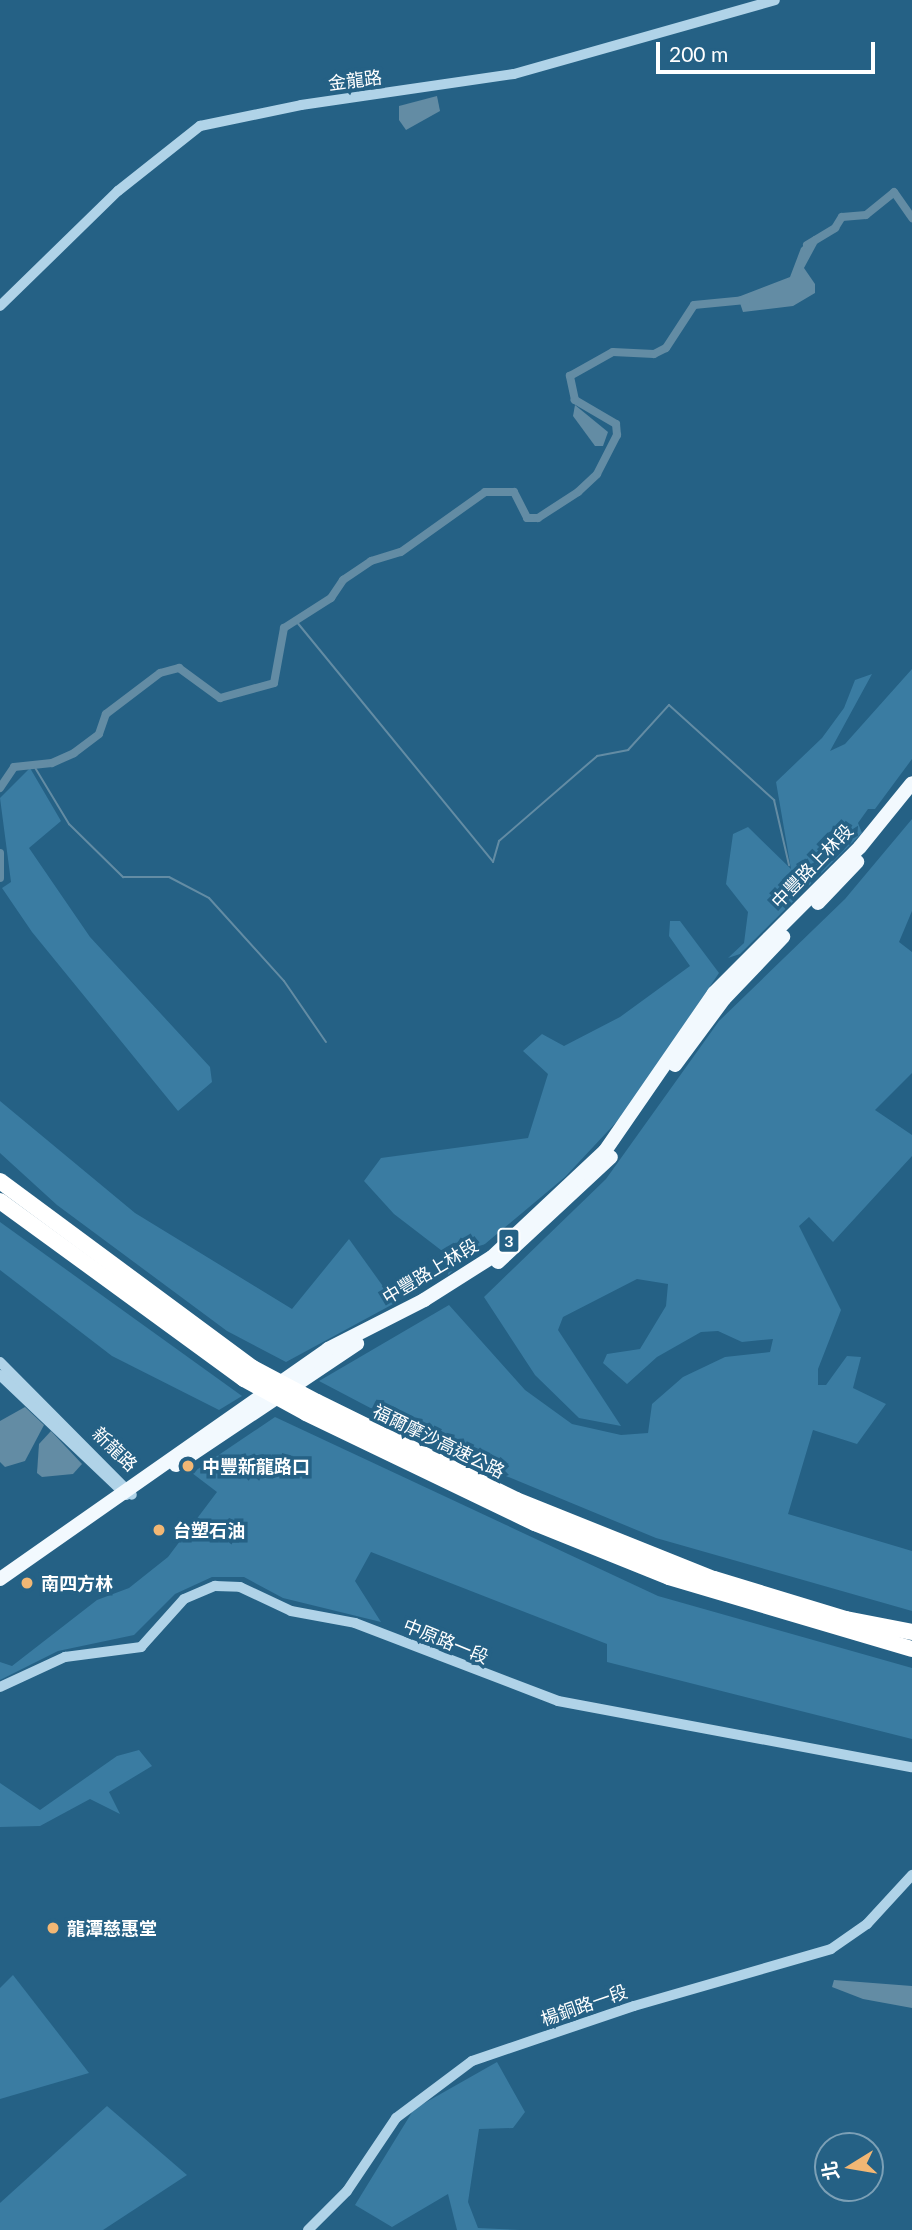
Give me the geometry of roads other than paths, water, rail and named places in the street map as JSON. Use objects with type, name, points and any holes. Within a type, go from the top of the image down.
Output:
[{"type":"highway","name":"福爾摩沙高速公路","points":[[0,1181],[249,1374]]},
{"type":"highway","name":"福爾摩沙高速公路","points":[[0,1201],[249,1374],[512,1512],[669,1577],[912,1648]]},
{"type":"highway","name":"福爾摩沙高速公路","points":[[311,1407],[516,1500],[714,1579],[846,1619],[912,1632]]},
{"type":"main road","name":"中豐路上林段","points":[[0,1579],[328,1349],[467,1275],[512,1239],[605,1151],[714,993],[860,847],[912,783]]},
{"type":"main road","name":"中豐路上林段","points":[[0,1588],[127,1492],[346,1350],[469,1284],[522,1244],[609,1160],[724,999],[844,878],[912,794]]},
{"type":"street","name":"金龍路","points":[[0,306],[118,191],[200,126],[301,105],[514,74],[775,0]]},
{"type":"street","name":"新龍路","points":[[0,1362],[127,1492]]},
{"type":"street","name":"新龍路","points":[[0,1374],[127,1492]]},
{"type":"street","name":"中原路一段","points":[[0,1688],[65,1657],[141,1647],[184,1599],[215,1586],[240,1587],[291,1611],[355,1623],[558,1701],[912,1767]]},
{"type":"street","name":"楊銅路一段","points":[[307,2230],[347,2191],[396,2118],[472,2061],[601,2016],[831,1949],[867,1924],[912,1875]]},
{"type":"waterway","points":[[807,245],[835,228],[842,217],[866,215],[894,192],[912,218]]},
{"type":"waterway","points":[[0,788],[14,767],[52,763],[74,753],[99,734],[106,714],[160,673],[179,668],[220,698],[274,683],[284,628],[331,598],[343,580],[371,561],[401,552],[485,492],[514,492],[527,518],[538,518],[578,492],[597,474],[617,435],[616,424],[575,400],[570,376],[613,352],[654,354],[666,348],[694,305],[746,300]]},
{"type":"waterway","points":[[296,621],[493,862],[499,841],[597,756],[628,750],[669,705],[774,800],[789,865]]},
{"type":"waterway","points":[[34,766],[69,824],[123,877],[169,877],[209,898],[284,981],[326,1042]]},
{"type":"waterway","points":[[0,853],[0,878]]},
{"type":"place","name":"中豐新龍路口","points":[[188,1466]]},
{"type":"place","name":"台塑石油","points":[[159,1530]]},
{"type":"place","name":"南四方林","points":[[27,1583]]},
{"type":"place","name":"龍潭慈惠堂","points":[[53,1928]]}]
